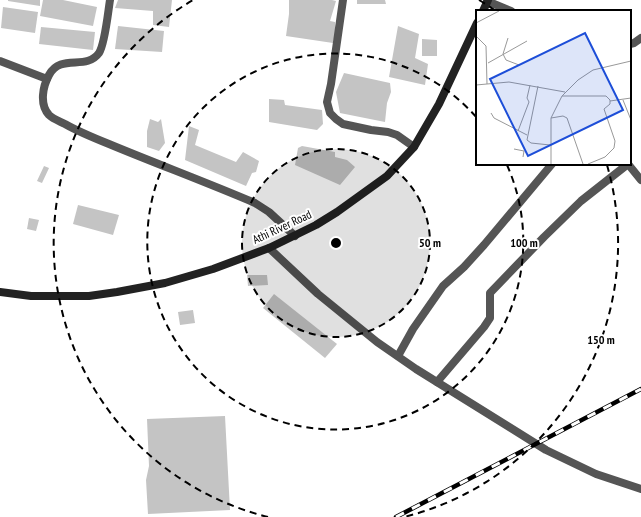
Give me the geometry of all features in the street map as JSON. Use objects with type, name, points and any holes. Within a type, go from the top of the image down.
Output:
[{"type":"main road","points":[[484,10],[488,1]]},
{"type":"main road","name":"Athi River Road","points":[[0,292],[31,296],[90,296],[165,283],[213,269],[269,248],[316,225],[337,212],[387,176],[414,147],[439,104],[476,25]]},
{"type":"street","points":[[110,0],[104,35],[99,53],[86,62],[63,63],[55,66],[50,73],[44,89],[43,98],[44,106],[48,114],[82,133],[255,203],[269,212],[295,236]]},
{"type":"street","points":[[343,0],[327,102],[330,113],[343,124],[388,132],[397,135],[414,147]]},
{"type":"street","points":[[488,1],[509,10]]},
{"type":"street","points":[[631,44],[641,38]]},
{"type":"street","points":[[0,61],[47,79]]},
{"type":"street","points":[[398,356],[413,329],[443,286],[464,267],[484,245],[551,165]]},
{"type":"street","points":[[437,382],[490,318],[490,294],[581,201],[627,165]]},
{"type":"street","points":[[629,165],[641,180]]},
{"type":"street","points":[[269,248],[318,294],[377,342],[437,382],[546,450],[596,474],[641,489]]},
{"type":"building","points":[[40,0],[40,6],[8,1]]},
{"type":"building","points":[[43,0],[63,0],[97,7],[93,26],[40,16]]},
{"type":"building","points":[[118,0],[172,0],[169,27],[153,25],[153,11],[115,8]]},
{"type":"building","points":[[289,0],[336,1],[330,21],[335,22],[333,43],[286,36]]},
{"type":"building","points":[[357,0],[385,0],[386,4],[357,4]]},
{"type":"building","points":[[3,7],[38,12],[35,33],[1,28]]},
{"type":"building","points":[[118,26],[164,31],[162,52],[115,49]]},
{"type":"building","points":[[398,26],[419,34],[415,58],[428,64],[425,85],[389,77]]},
{"type":"building","points":[[41,27],[95,32],[93,50],[39,44]]},
{"type":"building","points":[[422,39],[437,40],[437,56],[422,56]]},
{"type":"building","points":[[344,73],[390,83],[391,92],[387,103],[385,122],[340,113],[336,92]]},
{"type":"building","points":[[269,99],[284,100],[285,105],[322,110],[323,124],[317,130],[269,122]]},
{"type":"building","points":[[150,119],[158,122],[161,119],[165,143],[159,151],[147,147],[147,131]]},
{"type":"building","points":[[189,126],[199,130],[195,145],[236,162],[243,152],[259,161],[256,172],[252,173],[246,186],[185,160]]},
{"type":"building","points":[[302,146],[335,152],[335,157],[347,160],[355,167],[340,185],[295,165],[298,148]]},
{"type":"building","points":[[44,166],[49,168],[42,183],[37,181]]},
{"type":"building","points":[[78,205],[119,215],[113,235],[73,224]]},
{"type":"building","points":[[29,218],[39,220],[36,231],[27,229]]},
{"type":"building","points":[[247,275],[267,275],[268,285],[248,286]]},
{"type":"building","points":[[274,294],[337,344],[325,358],[263,308]]},
{"type":"building","points":[[193,310],[195,323],[180,325],[178,312]]},
{"type":"building","points":[[225,416],[230,510],[148,514],[146,480],[149,466],[147,419]]},
{"type":"railway","points":[[396,517],[641,389]]}]
